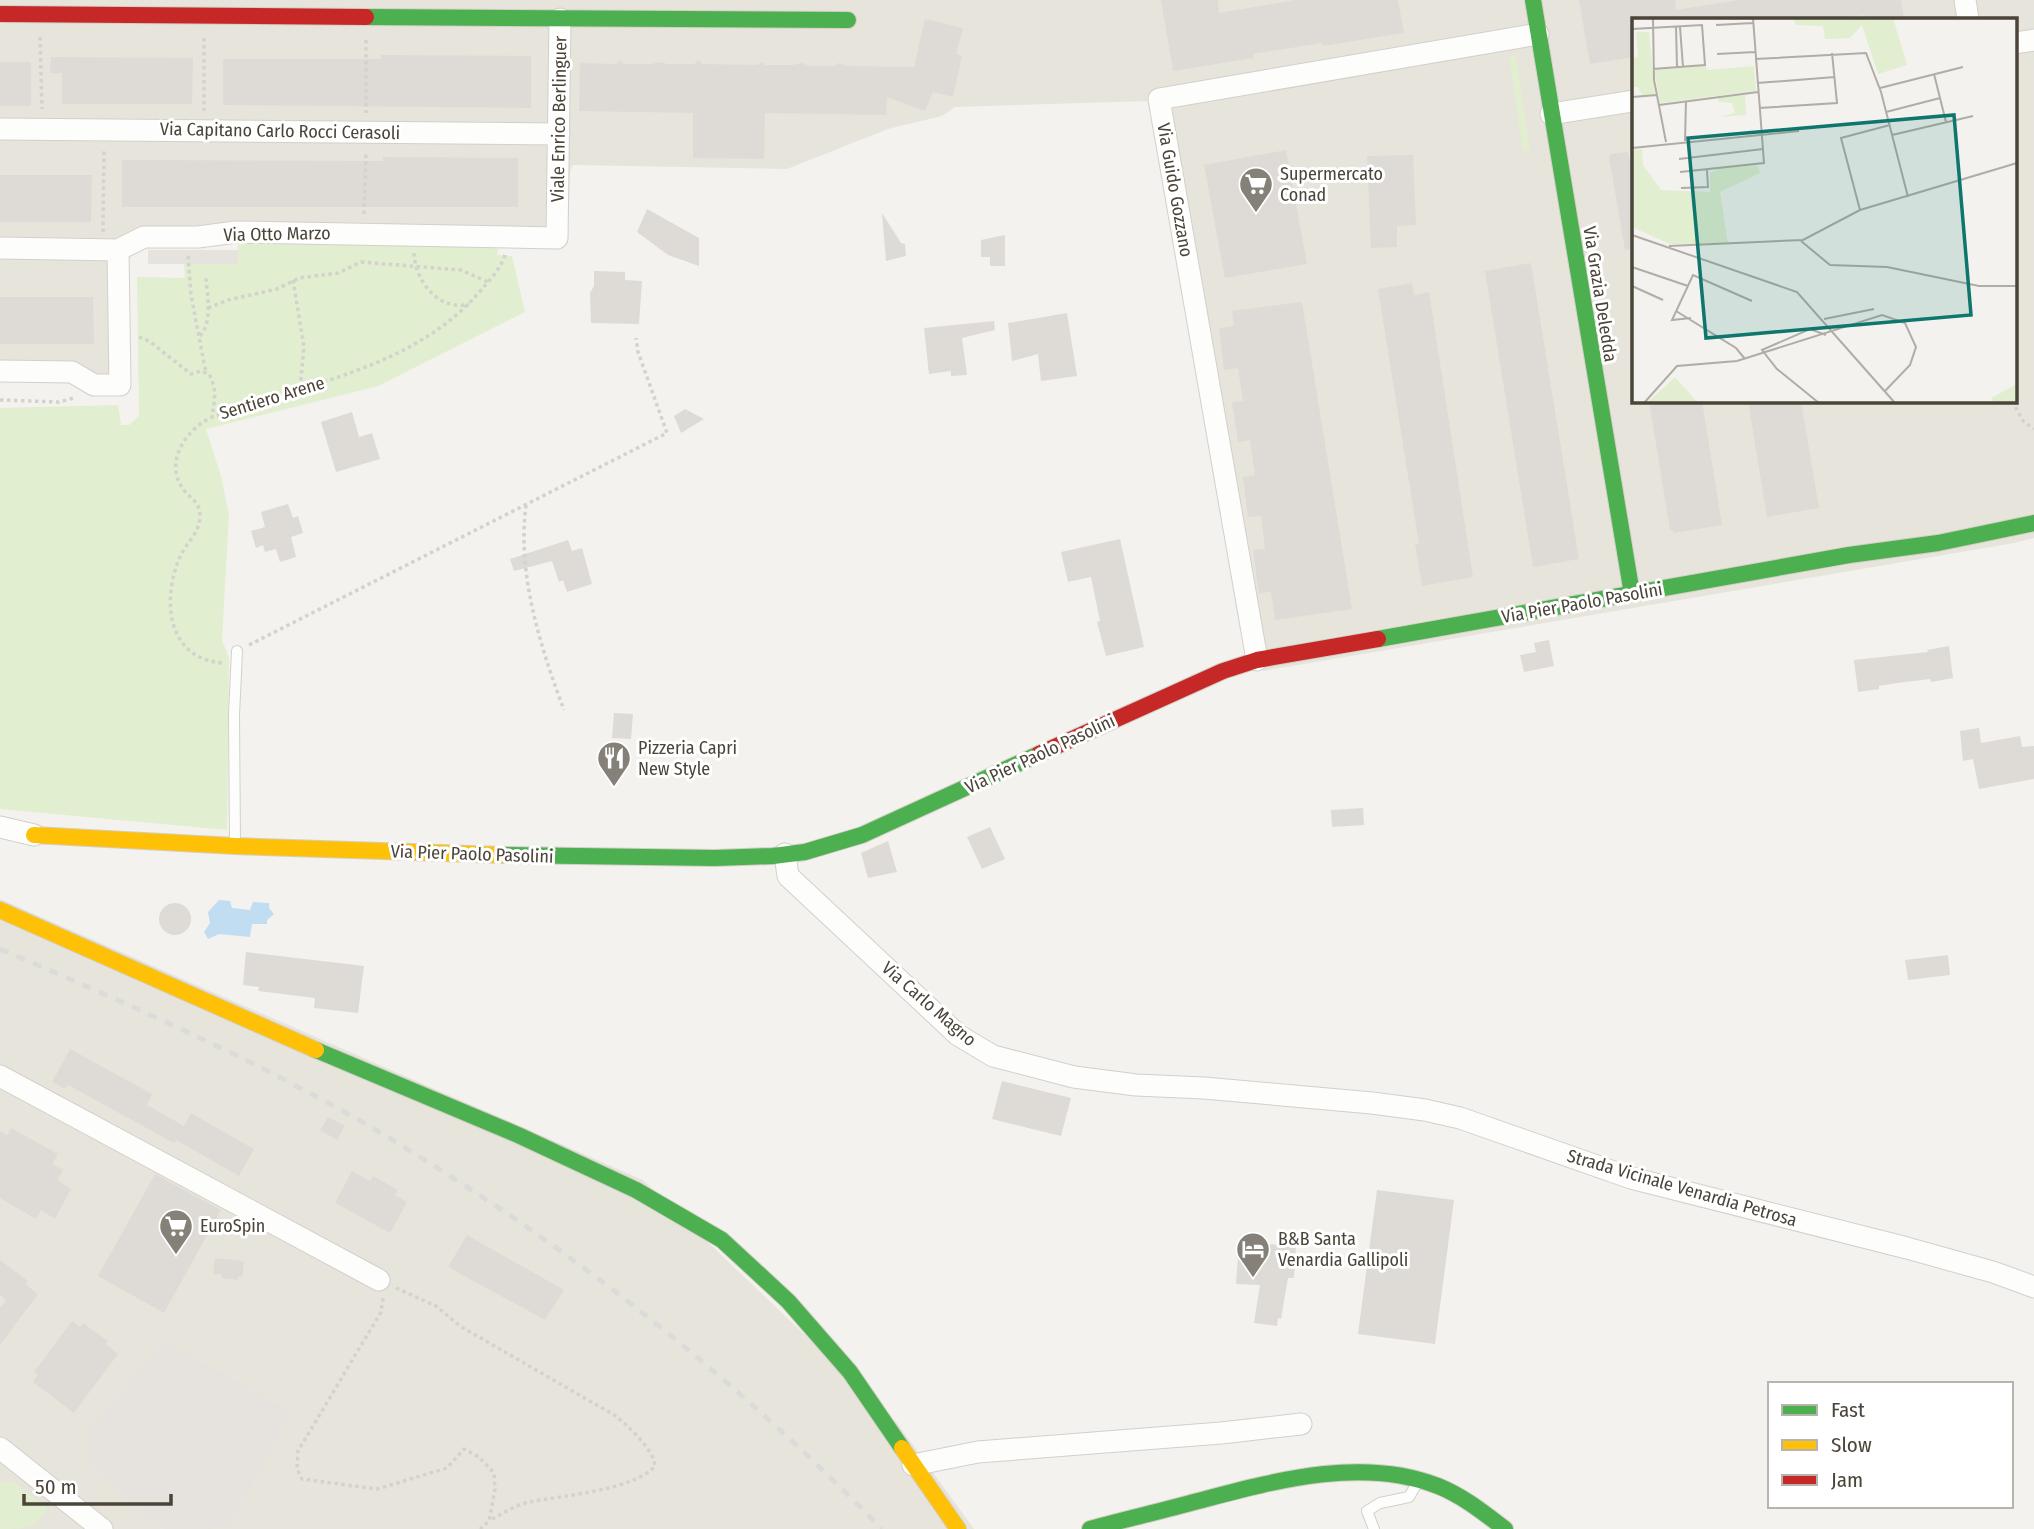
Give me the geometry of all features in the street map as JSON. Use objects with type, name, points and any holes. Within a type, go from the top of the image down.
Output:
[{"type":"street","name":"Via Grazia Deledda","points":[[1533,0],[1632,594]]},
{"type":"street","points":[[1965,0],[1968,18]]},
{"type":"street","points":[[0,14],[204,15],[560,9],[848,20]]},
{"type":"street","name":"Viale Enrico Berlinguer","points":[[557,238],[560,9]]},
{"type":"street","name":"Via Guido Gozzano","points":[[1257,660],[1159,99],[1538,34]]},
{"type":"street","points":[[2016,43],[2034,40]]},
{"type":"street","points":[[1551,114],[1632,101]]},
{"type":"street","name":"Via Capitano Carlo Rocci Cerasoli","points":[[0,129],[559,134]]},
{"type":"street","name":"Via Otto Marzo","points":[[0,248],[118,250],[144,237],[188,237],[236,232],[557,238]]},
{"type":"street","points":[[0,371],[72,372],[94,385],[120,385],[118,250]]},
{"type":"street","name":"Via Pier Paolo Pasolini","points":[[0,838],[34,835],[235,846],[529,856],[715,858],[785,855],[831,846],[862,835],[1223,671],[1257,660],[1849,555],[1938,543],[2034,523]]},
{"type":"street","name":"Via Pier Paolo Pasolini","points":[[0,827],[34,835]]},
{"type":"street","name":"Via Carlo Magno","points":[[785,855],[788,876],[958,1035],[975,1046],[993,1056],[1074,1077],[1136,1085],[1204,1088]]},
{"type":"street","points":[[0,910],[518,1135],[636,1190],[722,1240],[788,1301],[850,1372],[958,1529]]},
{"type":"street","points":[[0,1076],[374,1277]]},
{"type":"street","name":"Strada Vicinale Venardia Petrosa","points":[[1204,1088],[1372,1103],[1460,1118],[1632,1178],[1907,1248],[1993,1272],[2034,1287]]},
{"type":"street","points":[[913,1465],[978,1452],[1301,1424]]},
{"type":"street","points":[[0,1448],[102,1529]]},
{"type":"street","points":[[1090,1529],[1256,1486],[1316,1474],[1355,1471],[1419,1481],[1468,1500],[1505,1529]]},
{"type":"lane","points":[[235,846],[237,650]]},
{"type":"lane","points":[[1374,1529],[1367,1511],[1380,1503],[1409,1497],[1419,1481]]},
{"type":"path","points":[[39,13],[43,129]]},
{"type":"path","points":[[204,15],[204,131]]},
{"type":"path","points":[[414,234],[414,267],[427,290],[452,305],[470,303]]},
{"type":"path","name":"Sentiero Arene","points":[[235,675],[222,663],[197,656],[184,646],[172,626],[172,597],[178,562],[197,530],[200,517],[194,498],[182,489],[176,476],[176,461],[181,444],[194,428],[212,417],[352,372],[408,347],[450,320],[470,303],[504,259],[509,236]]},
{"type":"path","points":[[188,237],[191,295],[206,373]]},
{"type":"path","points":[[208,308],[228,300],[277,289],[293,280],[338,273],[361,262],[461,270],[488,282]]},
{"type":"path","points":[[200,336],[205,330],[208,308],[206,278]]},
{"type":"path","points":[[293,280],[304,347],[300,390]]},
{"type":"path","points":[[119,335],[137,336],[149,341],[191,374],[209,374],[215,384],[212,417]]},
{"type":"path","points":[[237,650],[667,433],[638,352],[636,338]]},
{"type":"path","points":[[0,400],[59,402],[80,396],[94,385]]},
{"type":"path","points":[[2013,402],[2023,421],[2034,429]]},
{"type":"path","points":[[526,505],[523,550],[527,582],[552,679],[564,710]]},
{"type":"path","points":[[374,1277],[383,1296],[381,1312],[298,1451],[297,1469],[302,1479],[377,1489],[447,1468],[464,1449],[479,1457],[494,1473],[495,1489],[489,1521]]},
{"type":"path","points":[[374,1277],[436,1306],[460,1326],[616,1416],[629,1427],[655,1460],[655,1466],[649,1474],[562,1498],[527,1502],[489,1521],[480,1529]]},
{"type":"shaded area","points":[[0,0],[2034,0],[2034,538],[2014,543],[1263,671],[1150,101],[955,107],[942,116],[888,129],[787,169],[573,165],[570,171],[568,240],[565,244],[238,239],[145,244],[125,255],[127,387],[69,380],[0,379]]},
{"type":"shaded area","points":[[148,250],[238,250],[238,264],[148,264]]},
{"type":"shaded area","points":[[0,899],[643,1180],[897,1423],[974,1529],[0,1529]]},
{"type":"shaded area","points":[[164,1341],[292,1412],[227,1529],[216,1524],[213,1529],[165,1529],[117,1496],[118,1487],[84,1461],[94,1449],[81,1440]]},
{"type":"green space","points":[[1516,56],[1530,150],[1523,151],[1509,57]]},
{"type":"green space","points":[[238,240],[499,245],[497,255],[512,256],[525,312],[378,386],[206,429],[221,476],[229,515],[222,640],[229,658],[227,830],[0,809],[0,408],[118,405],[121,425],[129,425],[139,416],[137,277],[185,278],[184,264],[238,264]]},
{"type":"green space","points":[[13,1481],[48,1509],[33,1524],[16,1529],[0,1529],[0,1483]]},
{"type":"water","points":[[219,900],[230,901],[232,908],[250,910],[253,902],[269,903],[274,914],[267,920],[267,924],[252,924],[250,937],[219,934],[208,939],[204,932],[210,923],[208,912]]},
{"type":"building","points":[[1161,0],[1218,0],[1219,13],[1295,0],[1398,0],[1404,33],[1253,54],[1254,58],[1173,71]]},
{"type":"building","points":[[1579,0],[1675,0],[1676,10],[1739,0],[1901,0],[1904,18],[1865,18],[1865,15],[1845,18],[1632,18],[1632,57],[1590,64]]},
{"type":"building","points":[[925,19],[963,28],[956,54],[962,56],[953,97],[933,92],[925,111],[887,97],[886,115],[765,113],[764,159],[693,158],[693,113],[579,111],[580,63],[616,64],[620,60],[624,64],[694,64],[698,60],[703,64],[757,65],[762,62],[765,65],[802,63],[809,66],[834,66],[839,63],[846,66],[914,67]]},
{"type":"building","points":[[381,55],[531,56],[531,108],[223,105],[223,59],[381,59]]},
{"type":"building","points":[[51,57],[193,58],[192,104],[62,104],[62,73],[50,73]]},
{"type":"building","points":[[0,62],[31,62],[31,106],[0,106]]},
{"type":"building","name":"Supermercato Conad","points":[[1286,150],[1307,264],[1225,278],[1204,165]]},
{"type":"building","points":[[1628,152],[1632,161],[1632,249],[1625,250],[1609,157],[1611,154]]},
{"type":"building","points":[[1413,155],[1416,225],[1397,226],[1397,247],[1371,248],[1367,156]]},
{"type":"building","points":[[383,157],[518,158],[518,207],[122,207],[122,160],[383,161]]},
{"type":"building","points":[[0,175],[92,175],[91,222],[0,222]]},
{"type":"building","points":[[647,209],[699,238],[699,266],[668,255],[637,232]]},
{"type":"building","points":[[882,213],[901,243],[905,244],[906,256],[886,261]]},
{"type":"building","points":[[1005,235],[1005,266],[990,266],[990,257],[981,257],[981,240]]},
{"type":"building","points":[[1531,263],[1579,559],[1533,567],[1485,271]]},
{"type":"building","points":[[594,271],[625,272],[625,280],[642,281],[639,324],[591,323],[590,293],[594,286]]},
{"type":"building","points":[[1412,283],[1414,295],[1429,292],[1473,577],[1422,586],[1415,544],[1419,544],[1378,289]]},
{"type":"building","points":[[0,297],[93,297],[94,344],[0,344]]},
{"type":"building","points":[[1302,302],[1352,609],[1275,620],[1271,592],[1259,593],[1253,550],[1265,549],[1261,516],[1248,517],[1243,477],[1255,475],[1250,440],[1238,442],[1232,402],[1243,401],[1238,368],[1224,370],[1219,328],[1234,326],[1232,311]]},
{"type":"building","points":[[1067,313],[1077,376],[1041,381],[1038,354],[1012,361],[1008,323]]},
{"type":"building","points":[[994,321],[995,330],[962,338],[967,375],[951,376],[951,371],[929,374],[924,328]]},
{"type":"building","points":[[1649,402],[1702,402],[1722,525],[1673,533],[1673,530],[1670,530]]},
{"type":"building","points":[[1748,402],[1801,402],[1819,508],[1767,517]]},
{"type":"building","points":[[685,409],[704,419],[681,433],[674,416]]},
{"type":"building","points":[[352,412],[359,437],[372,433],[380,459],[336,472],[321,422]]},
{"type":"building","points":[[288,504],[293,518],[298,516],[303,533],[291,537],[296,557],[280,562],[276,549],[265,552],[263,545],[256,548],[251,531],[265,527],[261,512]]},
{"type":"building","points":[[1120,539],[1144,647],[1106,656],[1097,622],[1100,621],[1091,577],[1068,582],[1061,552]]},
{"type":"building","points":[[568,540],[572,551],[582,548],[592,584],[567,592],[563,580],[559,582],[552,561],[514,571],[510,559]]},
{"type":"building","points":[[1549,640],[1554,666],[1524,672],[1520,655],[1536,652],[1534,643]]},
{"type":"building","points":[[1949,646],[1953,678],[1897,683],[1858,692],[1854,660],[1928,652],[1927,650]]},
{"type":"building","points":[[614,713],[633,714],[631,739],[612,738]]},
{"type":"building","points":[[1979,728],[1981,743],[2020,736],[2022,747],[2034,746],[2034,779],[1979,789],[1973,759],[1963,761],[1960,731]]},
{"type":"building","points":[[1363,808],[1364,825],[1332,827],[1331,810]]},
{"type":"building","points":[[990,827],[1005,859],[982,869],[967,837]]},
{"type":"building","points":[[888,841],[897,872],[868,878],[861,853]]},
{"type":"building","points":[[175,903],[187,907],[191,919],[187,931],[175,935],[163,931],[159,919],[163,907]]},
{"type":"building","points":[[246,952],[364,966],[358,1013],[314,1008],[315,998],[258,991],[259,987],[243,985]]},
{"type":"building","points":[[1948,955],[1950,975],[1908,980],[1905,960]]},
{"type":"building","points":[[70,1049],[152,1094],[147,1105],[184,1126],[191,1113],[254,1149],[239,1176],[176,1140],[174,1143],[68,1085],[65,1089],[52,1082]]},
{"type":"building","points":[[1002,1081],[1071,1098],[1061,1136],[992,1119]]},
{"type":"building","points":[[328,1117],[345,1126],[337,1140],[320,1130]]},
{"type":"building","points":[[11,1128],[58,1154],[52,1164],[63,1170],[57,1180],[71,1189],[55,1219],[41,1210],[36,1219],[0,1198],[0,1131],[7,1135]]},
{"type":"building","points":[[352,1171],[370,1181],[373,1176],[398,1190],[395,1195],[407,1202],[390,1233],[335,1203]]},
{"type":"building","points":[[155,1174],[221,1210],[164,1313],[98,1276]]},
{"type":"building","points":[[1377,1190],[1454,1200],[1435,1344],[1358,1334]]},
{"type":"building","points":[[467,1235],[564,1290],[545,1320],[448,1267]]},
{"type":"building","points":[[1239,1242],[1296,1246],[1294,1278],[1288,1278],[1281,1319],[1278,1318],[1277,1326],[1254,1323],[1260,1285],[1236,1284]]},
{"type":"building","points":[[215,1258],[244,1261],[242,1277],[238,1276],[238,1280],[221,1278],[222,1274],[213,1274]]},
{"type":"building","points":[[0,1260],[28,1281],[25,1284],[38,1294],[0,1345],[0,1308],[6,1300],[0,1295]]},
{"type":"building","points":[[72,1321],[80,1327],[83,1323],[108,1341],[106,1344],[118,1354],[74,1413],[33,1382],[38,1375],[34,1372]]},
{"type":"railway","points":[[0,949],[268,1071],[399,1144],[511,1216],[568,1256],[678,1341],[782,1432],[882,1529]]},
{"type":"traffic: fast","points":[[1533,0],[1632,594]]},
{"type":"traffic: fast","points":[[366,17],[848,20]]},
{"type":"traffic: fast","points":[[1378,639],[1849,555],[1938,543],[2034,523]]},
{"type":"traffic: fast","points":[[502,855],[715,858],[805,852],[862,835],[1039,754]]},
{"type":"traffic: fast","points":[[316,1050],[518,1135],[636,1190],[722,1240],[788,1301],[850,1372],[902,1448]]},
{"type":"traffic: fast","points":[[1090,1529],[1257,1486],[1349,1472],[1409,1477],[1438,1486],[1465,1500],[1505,1529]]},
{"type":"traffic: slow","points":[[34,835],[235,846],[502,855]]},
{"type":"traffic: slow","points":[[0,910],[316,1050]]},
{"type":"traffic: slow","points":[[902,1448],[958,1529]]},
{"type":"traffic: jam","points":[[0,14],[366,17]]},
{"type":"traffic: jam","points":[[1039,754],[1223,671],[1257,660],[1378,639]]},
{"type":"place","name":"Supermercato Conad","points":[[1256,214]]},
{"type":"place","name":"Pizzeria Capri New Style","points":[[614,788]]},
{"type":"place","name":"EuroSpin","points":[[176,1256]]},
{"type":"place","name":"B&B Santa Venardia Gallipoli","points":[[1253,1279]]}]
